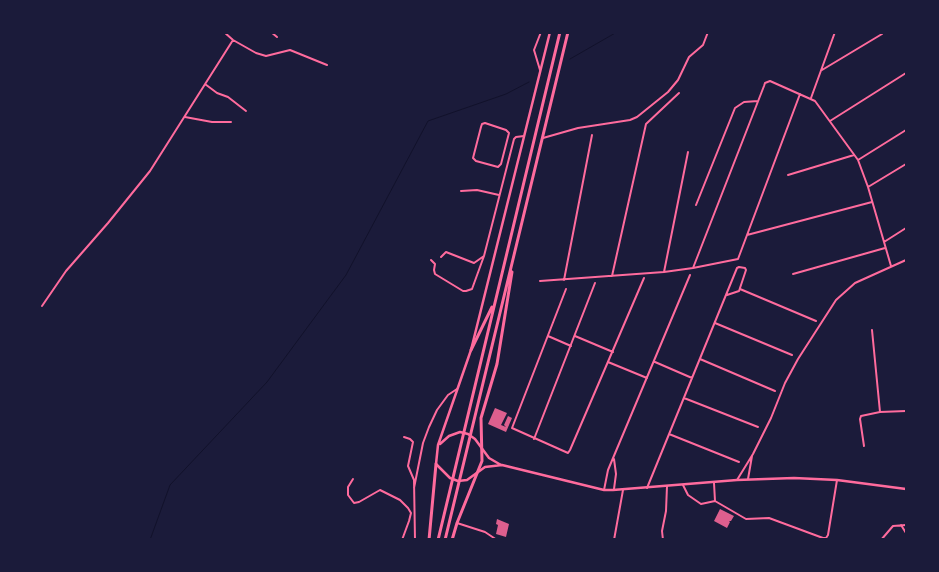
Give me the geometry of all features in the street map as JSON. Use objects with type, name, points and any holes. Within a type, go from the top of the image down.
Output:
[{"type":"main road","points":[[438,540],[494,302],[516,223],[560,32]]},
{"type":"main road","points":[[444,540],[568,32]]},
{"type":"main road","points":[[452,540],[482,461],[481,418],[496,364],[516,248]]},
{"type":"main road","points":[[471,350],[494,302]]},
{"type":"main road","points":[[429,540],[436,464]]},
{"type":"street","points":[[224,32],[233,40],[256,53],[266,56],[290,50],[327,65]]},
{"type":"street","points":[[272,32],[277,38]]},
{"type":"street","points":[[502,465],[488,466],[467,480],[458,481],[450,478],[436,464],[438,445],[471,350],[550,32]]},
{"type":"street","points":[[543,138],[578,128],[630,120],[637,117],[668,92],[678,80],[689,58],[702,45],[708,32]]},
{"type":"street","points":[[811,98],[835,32]]},
{"type":"street","points":[[540,33],[534,50],[540,70]]},
{"type":"street","points":[[822,70],[882,34]]},
{"type":"street","points":[[42,306],[66,271],[150,171],[233,40]]},
{"type":"street","points":[[830,120],[906,72]]},
{"type":"street","points":[[693,268],[765,83],[768,81],[815,101],[858,160],[868,186],[891,266]]},
{"type":"street","points":[[206,84],[217,93],[228,97],[246,111]]},
{"type":"street","points":[[612,276],[646,124],[679,94]]},
{"type":"street","points":[[540,282],[664,272],[738,259],[800,94]]},
{"type":"street","points":[[696,205],[735,108],[744,102],[758,101]]},
{"type":"street","points":[[185,117],[194,120],[231,122]]},
{"type":"street","points":[[485,123],[508,131],[509,134],[505,148],[500,166],[475,161],[474,157],[482,124],[485,123]]},
{"type":"street","points":[[858,160],[906,130]]},
{"type":"street","points":[[564,280],[592,135]]},
{"type":"street","points":[[431,260],[435,264],[435,274],[466,291],[472,289],[484,256],[511,150],[516,137],[524,136]]},
{"type":"street","points":[[505,148],[511,150]]},
{"type":"street","points":[[664,272],[688,152]]},
{"type":"street","points":[[788,175],[854,155]]},
{"type":"street","points":[[868,186],[906,164]]},
{"type":"street","points":[[461,191],[476,190],[499,195]]},
{"type":"street","points":[[747,235],[872,202]]},
{"type":"street","points":[[884,242],[906,228]]},
{"type":"street","points":[[793,274],[886,248]]},
{"type":"street","points":[[441,257],[443,252],[447,252],[474,263],[484,256]]},
{"type":"street","points":[[737,480],[753,454],[798,359],[836,300],[856,283],[906,260]]},
{"type":"street","points":[[647,488],[726,295],[739,267],[744,268],[746,270],[740,289],[737,292],[726,295]]},
{"type":"street","points":[[604,490],[608,470],[690,275]]},
{"type":"street","points":[[566,289],[512,425],[514,430],[568,453],[644,278]]},
{"type":"street","points":[[534,439],[595,283]]},
{"type":"street","points":[[740,289],[816,321]]},
{"type":"street","points":[[715,323],[792,355]]},
{"type":"street","points":[[872,330],[880,412]]},
{"type":"street","points":[[548,336],[571,346]]},
{"type":"street","points":[[575,336],[613,352]]},
{"type":"street","points":[[700,359],[776,391]]},
{"type":"street","points":[[608,362],[647,378]]},
{"type":"street","points":[[654,362],[692,378]]},
{"type":"street","points":[[414,488],[423,443],[429,426],[437,410],[448,395],[459,387]]},
{"type":"street","points":[[684,398],[758,427]]},
{"type":"street","points":[[864,446],[861,416],[880,412],[906,411]]},
{"type":"street","points":[[438,445],[449,436],[460,432],[468,434],[475,439],[489,458],[502,465],[604,490],[737,480],[794,478],[837,480],[906,489]]},
{"type":"street","points":[[668,434],[739,462]]},
{"type":"street","points":[[404,437],[413,442],[408,466],[414,480],[415,540]]},
{"type":"street","points":[[747,480],[753,454]]},
{"type":"street","points":[[613,490],[616,474],[614,459]]},
{"type":"street","points":[[353,480],[348,487],[348,495],[354,503],[380,490],[400,500],[408,508],[411,513],[402,540]]},
{"type":"street","points":[[683,485],[688,495],[698,503],[715,501],[746,519],[770,518],[826,538],[837,480]]},
{"type":"street","points":[[714,483],[715,501]]},
{"type":"street","points":[[663,540],[662,531],[666,510],[667,486]]},
{"type":"street","points":[[614,540],[623,490]]},
{"type":"street","points":[[457,523],[485,532],[498,540]]},
{"type":"street","points":[[900,524],[906,533]]},
{"type":"street","points":[[881,540],[890,529],[900,524],[906,525]]},
{"type":"building","points":[[495,408],[507,413],[501,425],[506,427],[504,425],[508,416],[512,418],[506,432],[488,424]]},
{"type":"building","points":[[720,509],[734,516],[729,521],[727,528],[714,521]]},
{"type":"building","points":[[497,519],[509,524],[506,537],[496,534]]},
{"type":"waterway","points":[[570,59],[617,32]]},
{"type":"waterway","points":[[150,540],[170,485],[267,382],[346,275],[428,121],[506,94],[529,82]]}]
